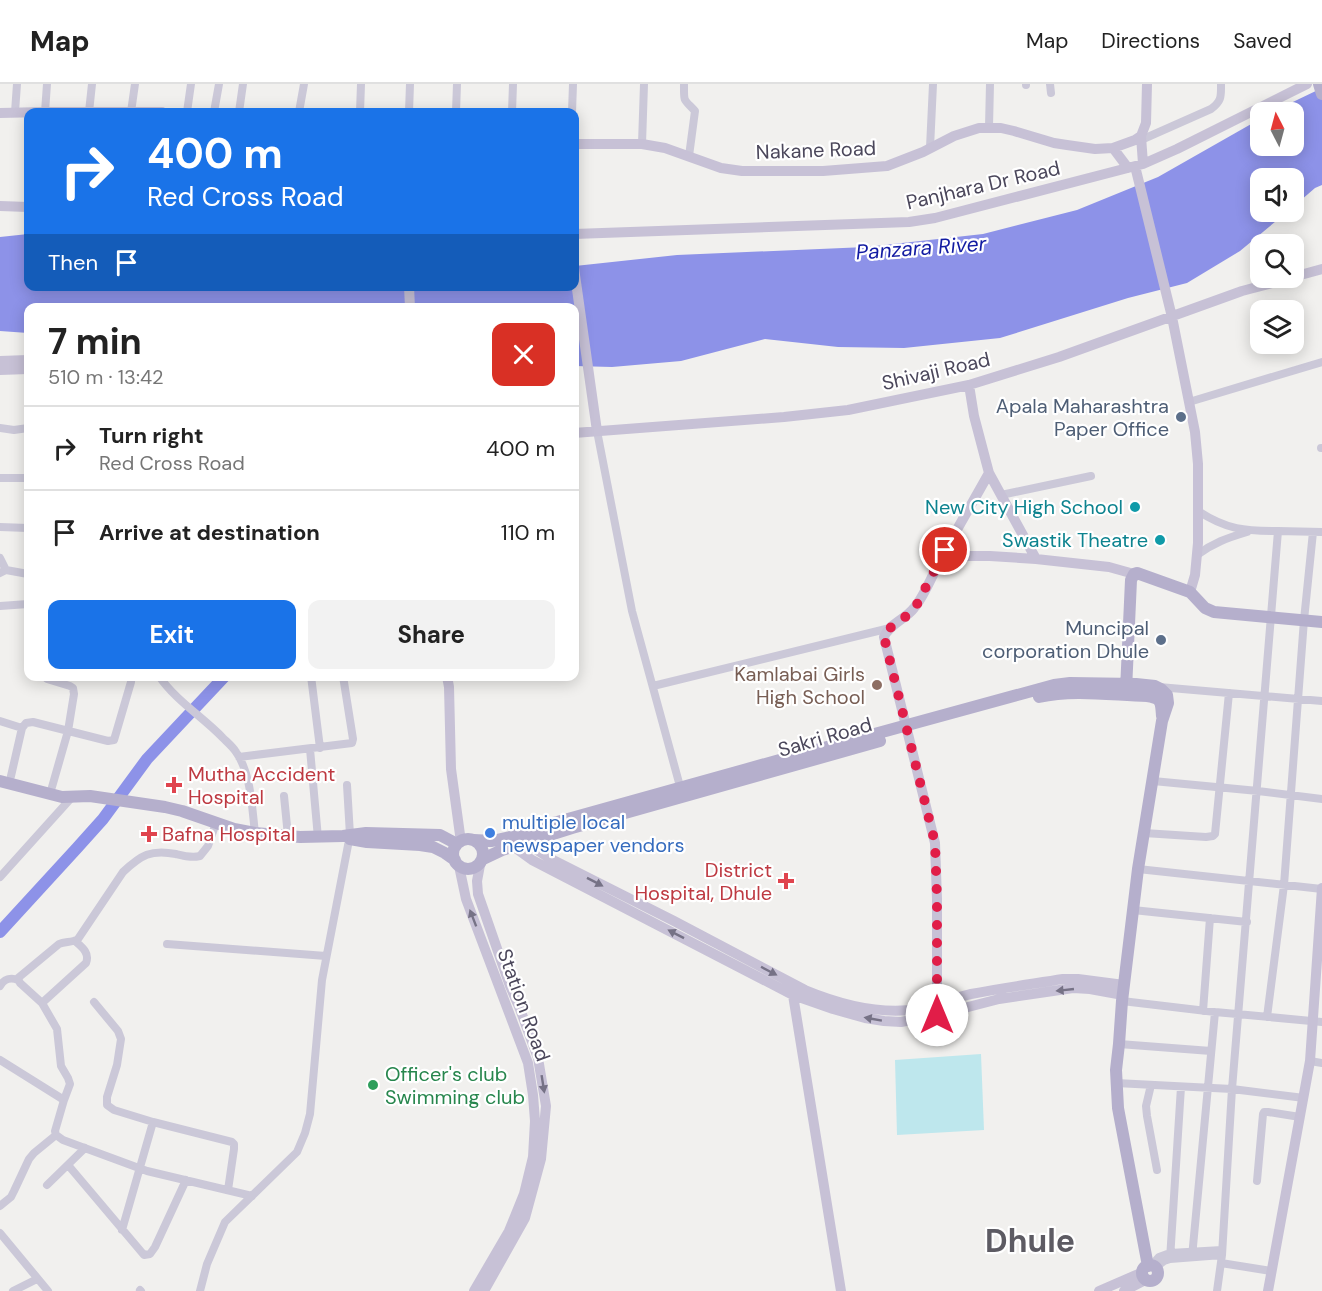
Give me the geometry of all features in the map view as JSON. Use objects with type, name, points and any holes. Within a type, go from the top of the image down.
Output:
[{"type":"main road","points":[[1319,84],[1322,94]]},
{"type":"main road","points":[[1126,690],[1131,580],[1134,574],[1137,573],[1190,592],[1205,608],[1214,612],[1322,622]]},
{"type":"main road","points":[[457,863],[454,851],[459,843],[469,839],[492,842],[540,827],[682,792],[906,730],[994,701],[1054,685],[1070,683],[1126,690],[1158,699],[1162,721]]},
{"type":"main road","points":[[1126,690],[1155,686],[1167,695],[1168,703],[1162,721],[1138,869],[1116,1070],[1118,1108],[1151,1274]]},
{"type":"main road","points":[[4,776],[62,797],[74,795],[143,803],[182,811],[234,829],[255,833],[318,838],[366,833],[440,835],[459,843]]},
{"type":"main road","points":[[4,776],[52,787],[74,795]]},
{"type":"main road","points":[[347,836],[367,842],[420,845],[439,850],[464,869],[470,869],[502,850],[682,792]]},
{"type":"main road","points":[[474,840],[479,843],[484,854],[481,862]]},
{"type":"street","points":[[15,112],[16,84]]},
{"type":"street","points":[[45,108],[47,84]]},
{"type":"street","points":[[89,108],[92,84]]},
{"type":"street","points":[[132,108],[135,84]]},
{"type":"street","points":[[188,108],[191,84]]},
{"type":"street","points":[[215,108],[219,84]]},
{"type":"street","points":[[240,108],[243,84]]},
{"type":"street","points":[[300,108],[304,84]]},
{"type":"street","points":[[360,108],[361,84]]},
{"type":"street","points":[[409,108],[410,84]]},
{"type":"street","points":[[456,108],[457,84]]},
{"type":"street","points":[[512,108],[513,84]]},
{"type":"street","points":[[572,108],[573,84]]},
{"type":"street","points":[[642,144],[644,84]]},
{"type":"street","points":[[684,84],[686,103],[695,111],[689,156]]},
{"type":"street","points":[[930,148],[933,84]]},
{"type":"street","points":[[989,127],[990,84]]},
{"type":"street","points":[[1050,84],[1051,93]]},
{"type":"street","points":[[1147,84],[1146,123],[1135,166],[1172,317],[1195,432],[1198,464],[1197,555],[1190,592]]},
{"type":"street","points":[[1141,138],[1211,109],[1220,100],[1221,84]]},
{"type":"street","name":"Panjhara Dr Road","points":[[579,234],[909,222],[935,218],[1135,166],[1177,149],[1307,84]]},
{"type":"street","points":[[0,113],[24,112]]},
{"type":"street","name":"Nakane Road","points":[[579,144],[642,144],[664,148],[721,168],[742,171],[823,171],[887,166],[966,131],[979,128],[1014,130],[1054,143],[1095,149],[1113,148],[1141,138]]},
{"type":"street","points":[[1113,148],[1135,166]]},
{"type":"street","points":[[0,206],[24,207]]},
{"type":"street","name":"Shivaji Road","points":[[1304,274],[1322,269]]},
{"type":"street","name":"Shivaji Road","points":[[579,431],[596,426],[784,417],[848,410],[969,385],[1059,357],[1253,288]]},
{"type":"street","points":[[579,304],[596,426],[632,611],[682,792]]},
{"type":"street","points":[[0,361],[24,360]]},
{"type":"street","points":[[1190,402],[1322,362]]},
{"type":"street","points":[[0,370],[24,369]]},
{"type":"street","points":[[969,385],[974,416],[989,473],[1036,559]]},
{"type":"street","points":[[0,428],[24,429]]},
{"type":"street","points":[[937,1010],[935,843],[884,640],[886,632],[915,608],[989,473]]},
{"type":"street","points":[[1001,495],[1091,476]]},
{"type":"street","points":[[0,478],[24,478]]},
{"type":"street","points":[[1198,511],[1234,529],[1322,532]]},
{"type":"street","points":[[0,527],[24,528]]},
{"type":"street","points":[[1197,555],[1215,543],[1251,531]]},
{"type":"street","points":[[1217,1291],[1278,531]]},
{"type":"street","points":[[1267,1017],[1284,885],[1313,532]]},
{"type":"street","points":[[942,556],[1036,559],[1109,567],[1134,574]]},
{"type":"street","points":[[0,558],[3,571],[24,574]]},
{"type":"street","points":[[0,606],[24,604]]},
{"type":"street","points":[[653,686],[890,628]]},
{"type":"street","points":[[52,787],[68,731],[74,694],[70,686],[54,681]]},
{"type":"street","points":[[163,681],[237,752],[246,773],[255,833]]},
{"type":"street","points":[[312,681],[320,748]]},
{"type":"street","points":[[239,757],[349,744],[353,741],[344,681]]},
{"type":"street","points":[[447,681],[451,769],[459,843]]},
{"type":"street","points":[[4,776],[26,723],[33,722],[108,741],[114,740],[131,682]]},
{"type":"street","points":[[1155,686],[1322,701]]},
{"type":"street","points":[[1144,833],[1206,837],[1213,836],[1216,831],[1228,693]]},
{"type":"street","points":[[0,721],[22,728]]},
{"type":"street","points":[[310,749],[318,838]]},
{"type":"street","points":[[1153,781],[1322,799]]},
{"type":"street","points":[[200,1291],[207,1264],[225,1222],[297,1152],[305,1133],[310,1114],[322,980],[347,836],[347,785]]},
{"type":"street","points":[[0,877],[74,795]]},
{"type":"street","points":[[284,796],[288,836]]},
{"type":"street","points":[[75,941],[123,872],[132,863],[149,854],[162,851],[193,858],[200,856],[208,846],[216,823]]},
{"type":"street","points":[[520,845],[551,859],[702,941],[793,995],[865,1018],[901,1022],[937,1010],[970,994],[1063,979],[1078,979],[1123,993],[1203,1011],[1317,1022]]},
{"type":"street","name":"Station Road","points":[[474,1291],[525,1218],[541,1159],[546,1103],[538,1058],[478,894],[477,881],[481,862]]},
{"type":"street","name":"Station Road","points":[[457,863],[466,898],[528,1063],[534,1095],[533,1157],[524,1194],[513,1233],[484,1291]]},
{"type":"street","points":[[1138,869],[1322,889],[1317,1022],[1268,1291]]},
{"type":"street","points":[[1133,910],[1246,922]]},
{"type":"street","points":[[1203,1011],[1210,918]]},
{"type":"street","points":[[18,980],[59,944],[75,941],[87,954],[87,960],[42,1003]]},
{"type":"street","points":[[702,941],[823,997],[879,1010],[937,1010]]},
{"type":"street","points":[[167,944],[326,956]]},
{"type":"street","points":[[0,986],[8,979],[18,980],[42,1003],[57,1029],[61,1066],[69,1080],[69,1088],[55,1128],[56,1135],[63,1140],[140,1168],[252,1196]]},
{"type":"street","points":[[791,982],[841,1291]]},
{"type":"street","points":[[94,1002],[118,1031],[121,1040],[107,1105],[114,1110],[153,1122],[232,1142],[234,1149],[228,1190]]},
{"type":"street","points":[[1192,1254],[1215,1012]]},
{"type":"street","points":[[1119,1044],[1211,1051]]},
{"type":"street","points":[[0,1060],[64,1101]]},
{"type":"street","points":[[1310,1061],[1322,1063]]},
{"type":"street","points":[[1116,1083],[1232,1089],[1304,1098]]},
{"type":"street","points":[[1151,1085],[1146,1106],[1157,1170]]},
{"type":"street","points":[[1170,1256],[1181,1086]]},
{"type":"street","points":[[1257,1181],[1264,1112],[1300,1117]]},
{"type":"street","points":[[122,1230],[153,1122]]},
{"type":"street","points":[[0,1206],[11,1197],[29,1159],[56,1135]]},
{"type":"street","points":[[47,1185],[85,1148]]},
{"type":"street","points":[[68,1165],[144,1255],[150,1254],[155,1247],[186,1180]]},
{"type":"street","points":[[0,1233],[46,1290]]},
{"type":"street","points":[[1124,1291],[1151,1274],[1170,1256],[1192,1254],[1221,1256],[1271,1271]]},
{"type":"street","points":[[1100,1291],[1151,1274]]},
{"type":"street","points":[[13,1291],[36,1279]]},
{"type":"shaded area","points":[[981,1054],[984,1130],[897,1135],[895,1060]]},
{"type":"water","name":"Panzara River","points":[[1322,88],[1322,185],[1304,198],[1304,168],[1250,168],[1250,222],[1275,222],[1260,234],[1250,234],[1250,243],[1240,251],[1187,283],[1128,298],[1000,338],[904,348],[838,347],[765,339],[681,361],[612,367],[579,366],[579,303],[24,303],[24,333],[0,331],[0,237],[24,234],[24,291],[579,291],[579,266],[677,255],[866,247],[983,234],[1077,210],[1158,177],[1250,125],[1250,156],[1304,156],[1304,102],[1293,102]]},
{"type":"waterway","points":[[0,932],[103,819],[147,759],[220,681]]},
{"type":"place","name":"Apala Maharashtra Paper Office","points":[[1181,417]]},
{"type":"place","name":"New City High School","points":[[1135,507]]},
{"type":"place","name":"Swastik Theatre","points":[[1160,540]]},
{"type":"place","name":"Muncipal corporation Dhule","points":[[1161,640]]},
{"type":"place","name":"Kamlabai Girls High School","points":[[877,685]]},
{"type":"place","name":"Mutha Accident Hospital","points":[[174,785]]},
{"type":"place","name":"multiple local newspaper vendors","points":[[490,833]]},
{"type":"place","name":"Bafna Hospital","points":[[149,834]]},
{"type":"place","name":"District Hospital, Dhule","points":[[786,881]]},
{"type":"place","name":"Officer's club Swimming club","points":[[373,1085]]},
{"type":"district","name":"Dhule","points":[[1030,1241]]},
{"type":"route","points":[[937,1015],[935,843],[884,637],[890,628],[915,608],[945,550]]}]
